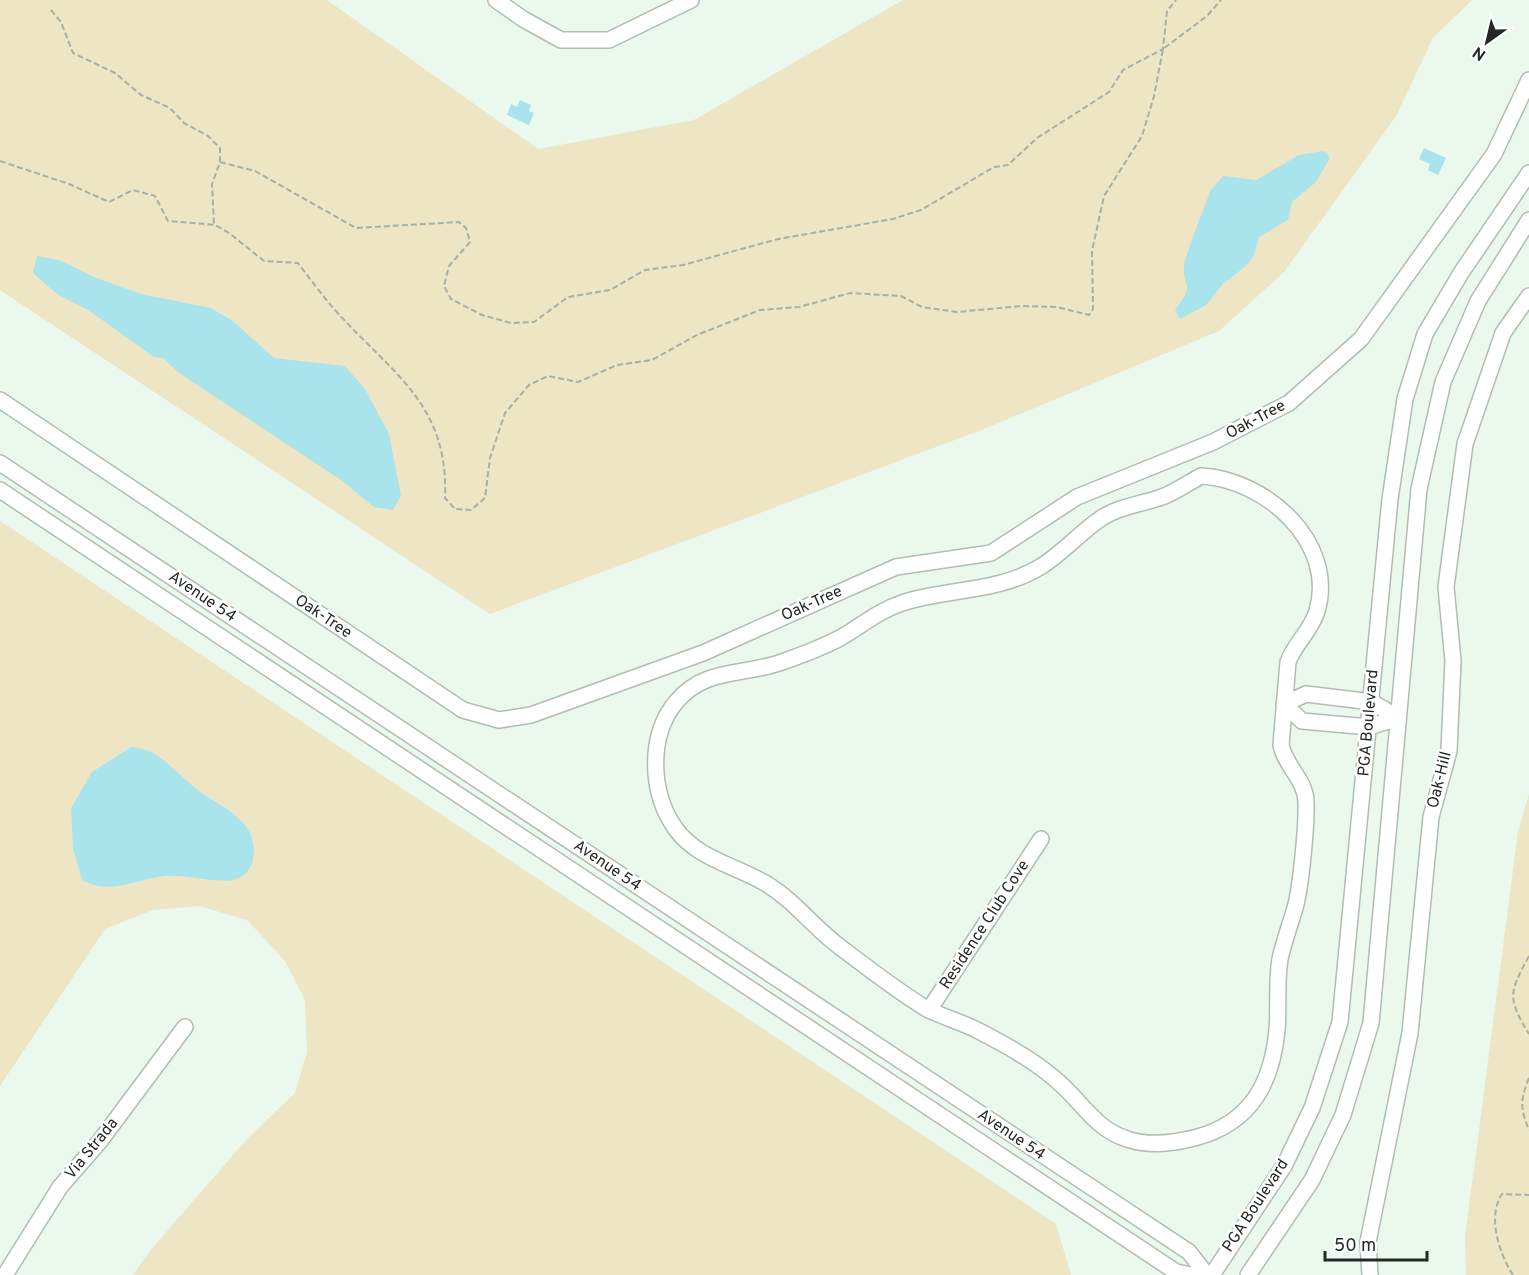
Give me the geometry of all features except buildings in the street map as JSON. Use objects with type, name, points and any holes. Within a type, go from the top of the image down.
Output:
[{"type":"street","points":[[496,0],[561,40],[609,40],[691,0]]},
{"type":"street","name":"Oak-Tree","points":[[0,400],[463,710],[499,720],[531,715],[703,653],[896,567],[991,554],[1077,497],[1213,442],[1289,403],[1361,339],[1494,154],[1529,80]]},
{"type":"street","name":"PGA Boulevard","points":[[1212,1275],[1288,1156],[1312,1108],[1340,1022],[1390,499],[1405,399],[1425,334],[1461,273],[1529,173]]},
{"type":"street","name":"PGA Boulevard","points":[[1248,1275],[1312,1180],[1343,1115],[1371,1023],[1419,489],[1443,382],[1478,301],[1529,220]]},
{"type":"street","name":"Oak-Hill","points":[[1370,1275],[1368,1242],[1410,1033],[1431,817],[1449,751],[1453,661],[1446,587],[1465,444],[1503,333],[1529,296]]},
{"type":"street","name":"Avenue 54","points":[[0,463],[1189,1252],[1207,1275]]},
{"type":"street","points":[[1201,476],[1222,477],[1251,488],[1295,524],[1310,543],[1318,566],[1320,586],[1317,610],[1309,630],[1292,651],[1288,662],[1284,704],[1281,745],[1284,758],[1300,780],[1306,798],[1297,903],[1284,940],[1279,967],[1277,1029],[1272,1059],[1261,1090],[1246,1112],[1226,1128],[1194,1138],[1155,1144],[1130,1140],[1106,1129],[1087,1114],[1065,1089],[1027,1058],[974,1028],[929,1010],[834,943],[799,907],[766,884],[698,852],[677,831],[663,809],[656,785],[657,754],[663,726],[675,704],[694,685],[716,674],[772,666],[805,654],[844,636],[871,615],[904,602],[933,595],[968,592],[1009,581],[1041,567],[1106,515],[1166,496],[1201,476]]},
{"type":"street","name":"Avenue 54","points":[[0,490],[1176,1272],[1192,1275]]},
{"type":"street","points":[[1284,704],[1306,694],[1372,702],[1398,718]]},
{"type":"street","points":[[1284,704],[1302,721],[1369,727],[1398,718]]},
{"type":"street","name":"Residence Club Cove","points":[[929,1010],[1041,840]]},
{"type":"street","name":"Via Strada","points":[[5,1275],[60,1187],[100,1141],[185,1028]]},
{"type":"path","points":[[0,162],[69,184],[109,202],[133,189],[155,196],[168,221],[214,225],[229,233],[264,261],[298,263],[335,310],[384,358],[421,402],[441,443],[446,468],[444,498],[455,509],[471,510],[485,498],[490,458],[505,413],[529,385],[548,376],[578,382],[617,365],[652,360],[697,335],[760,310],[799,307],[850,293],[901,296],[922,307],[957,312],[1022,306],[1057,307],[1089,315],[1093,309],[1092,251],[1104,196],[1142,136],[1154,96],[1167,11],[1176,0]]},
{"type":"path","points":[[219,162],[255,171],[356,228],[459,222],[466,228],[470,242],[449,266],[444,286],[451,299],[482,315],[510,323],[534,322],[568,297],[610,290],[645,270],[683,265],[778,239],[893,219],[921,210],[994,167],[1008,165],[1037,138],[1110,92],[1123,70],[1163,49],[1207,16],[1221,0]]},
{"type":"path","points":[[51,10],[61,22],[73,53],[115,74],[141,95],[170,108],[184,123],[208,136],[220,148],[219,162],[212,184],[214,225]]},
{"type":"path","points":[[1529,957],[1515,983],[1514,1008],[1529,1034]]},
{"type":"path","points":[[1529,1078],[1523,1092],[1521,1110],[1529,1130]]},
{"type":"path","points":[[1513,1275],[1496,1230],[1496,1204],[1502,1194],[1529,1195]]},
{"type":"shaded area","points":[[0,0],[327,0],[538,149],[694,120],[903,0],[1472,0],[1433,38],[1396,116],[1284,272],[1219,331],[984,429],[490,614],[0,290]]},
{"type":"shaded area","points":[[0,521],[1056,1224],[1071,1275],[133,1275],[149,1252],[246,1140],[295,1093],[307,1052],[305,1000],[285,961],[247,920],[199,906],[153,910],[105,929],[0,1086]]},
{"type":"shaded area","points":[[1529,794],[1529,1275],[1466,1275],[1465,1237],[1518,832]]},
{"type":"water","points":[[520,100],[531,105],[529,111],[534,113],[529,125],[507,115],[511,104],[517,107]]},
{"type":"water","points":[[1424,148],[1446,158],[1438,175],[1428,170],[1430,164],[1419,159]]},
{"type":"water","points":[[1324,151],[1330,158],[1316,182],[1292,202],[1288,220],[1259,237],[1254,255],[1247,265],[1223,284],[1206,305],[1180,319],[1175,310],[1187,290],[1184,264],[1214,186],[1223,176],[1256,180],[1299,155]]},
{"type":"water","points":[[37,256],[59,260],[94,277],[141,294],[211,308],[233,321],[274,358],[345,366],[365,389],[389,434],[401,496],[393,510],[374,507],[341,480],[179,373],[163,358],[154,357],[88,310],[57,294],[33,273]]},
{"type":"water","points":[[131,747],[158,756],[194,787],[226,808],[244,824],[254,845],[250,868],[240,878],[231,881],[165,876],[113,887],[92,885],[82,880],[73,848],[71,808],[92,772]]}]
